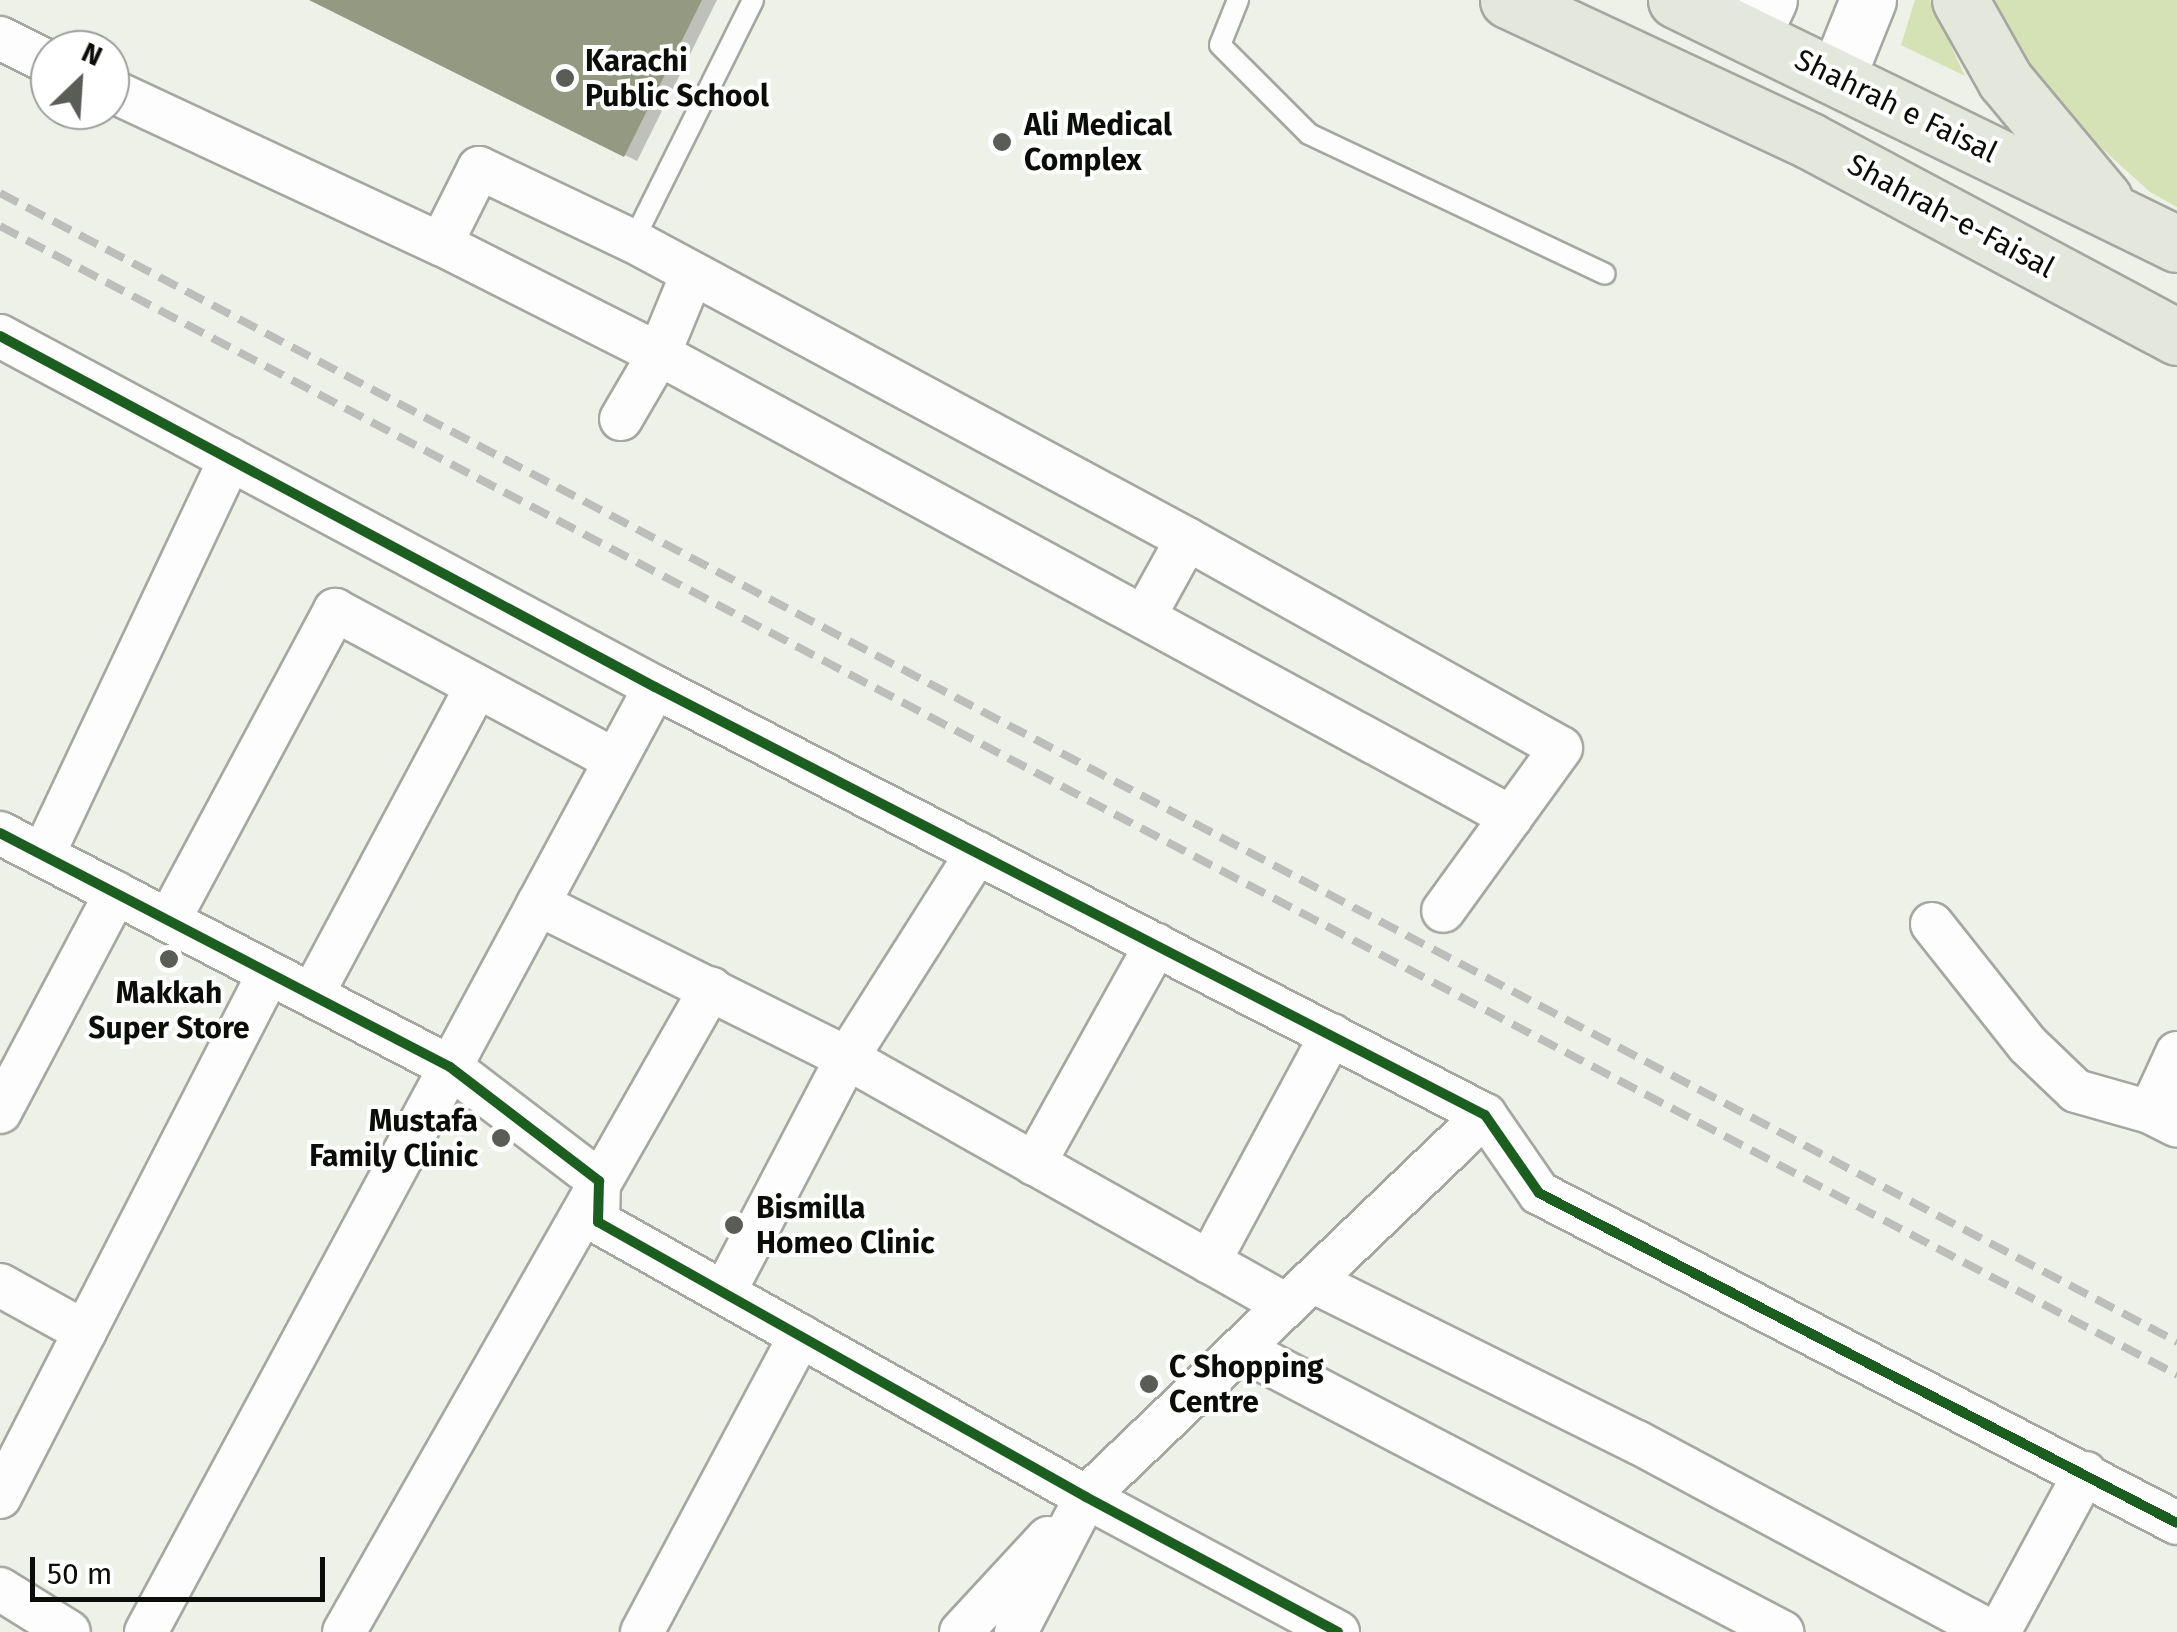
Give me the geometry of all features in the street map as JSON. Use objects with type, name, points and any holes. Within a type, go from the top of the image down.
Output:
[{"type":"highway","name":"Shahrah-e-Faisal","points":[[1508,0],[1810,141],[2177,337]]},
{"type":"highway","name":"Shahrah e Faisal","points":[[1676,0],[1760,18],[1837,77],[2115,212]]},
{"type":"highway","points":[[1960,0],[2006,80],[2115,212],[2177,244]]},
{"type":"street","points":[[1837,77],[1868,0]]},
{"type":"street","points":[[0,38],[30,53]]},
{"type":"street","points":[[130,99],[441,244],[658,354],[1511,818]]},
{"type":"street","points":[[441,244],[480,168],[633,240],[1187,539],[1561,748],[1443,912]]},
{"type":"street","points":[[621,420],[658,354],[692,274]]},
{"type":"street","points":[[4,348],[230,460],[655,687],[1485,1115],[1539,1193],[2177,1523]]},
{"type":"street","points":[[43,855],[230,460]]},
{"type":"street","points":[[1144,618],[1187,539]]},
{"type":"street","points":[[169,920],[335,610],[615,760]]},
{"type":"street","points":[[312,995],[477,686]]},
{"type":"street","points":[[146,1632],[655,687]]},
{"type":"street","points":[[0,832],[450,1067],[599,1182]]},
{"type":"street","points":[[724,1293],[847,1058],[977,853]]},
{"type":"street","points":[[0,1112],[116,893]]},
{"type":"street","points":[[538,904],[847,1058],[1210,1262],[1299,1293],[1636,1442],[1996,1632],[2085,1473]]},
{"type":"street","points":[[1932,924],[2028,1044],[2076,1091],[2164,1119],[2177,1053]]},
{"type":"street","points":[[1034,1164],[1156,945]]},
{"type":"street","points":[[0,1497],[269,973]]},
{"type":"street","points":[[344,1632],[710,988]]},
{"type":"street","points":[[1210,1262],[1331,1035]]},
{"type":"street","points":[[961,1632],[1086,1497],[1485,1115]]},
{"type":"street","points":[[599,1182],[598,1222],[1086,1497],[1338,1632]]},
{"type":"street","points":[[0,1285],[85,1332]]},
{"type":"street","points":[[642,1632],[800,1336]]},
{"type":"street","points":[[1241,1348],[1782,1632]]},
{"type":"street","points":[[1016,1632],[1086,1497]]},
{"type":"street","points":[[0,1589],[69,1632]]},
{"type":"lane","points":[[633,240],[752,0]]},
{"type":"lane","points":[[1238,0],[1220,45],[1309,134],[1605,274]]},
{"type":"green space","points":[[1915,0],[1930,0],[1965,76],[1901,45]]},
{"type":"green space","points":[[1984,0],[2177,0],[2177,207],[2150,192],[2068,118]]},
{"type":"building","name":"Karachi Public School","points":[[309,0],[702,0],[624,157]]},
{"type":"railway","points":[[0,193],[2177,1342]]},
{"type":"railway","points":[[0,226],[2177,1375]]},
{"type":"cycle path","points":[[0,336],[655,687],[1485,1115],[1539,1193],[2177,1523]]},
{"type":"cycle path","points":[[0,833],[450,1067],[599,1181],[598,1222],[1086,1497],[1338,1632]]},
{"type":"place","name":"Karachi Public School","points":[[565,78]]},
{"type":"place","name":"Ali Medical Complex","points":[[1002,142]]},
{"type":"place","name":"Makkah Super Store","points":[[169,959]]},
{"type":"place","name":"Mustafa Family Clinic","points":[[501,1138]]},
{"type":"place","name":"Bismilla Homeo Clinic","points":[[734,1225]]},
{"type":"place","name":"C Shopping Centre","points":[[1149,1384]]}]
